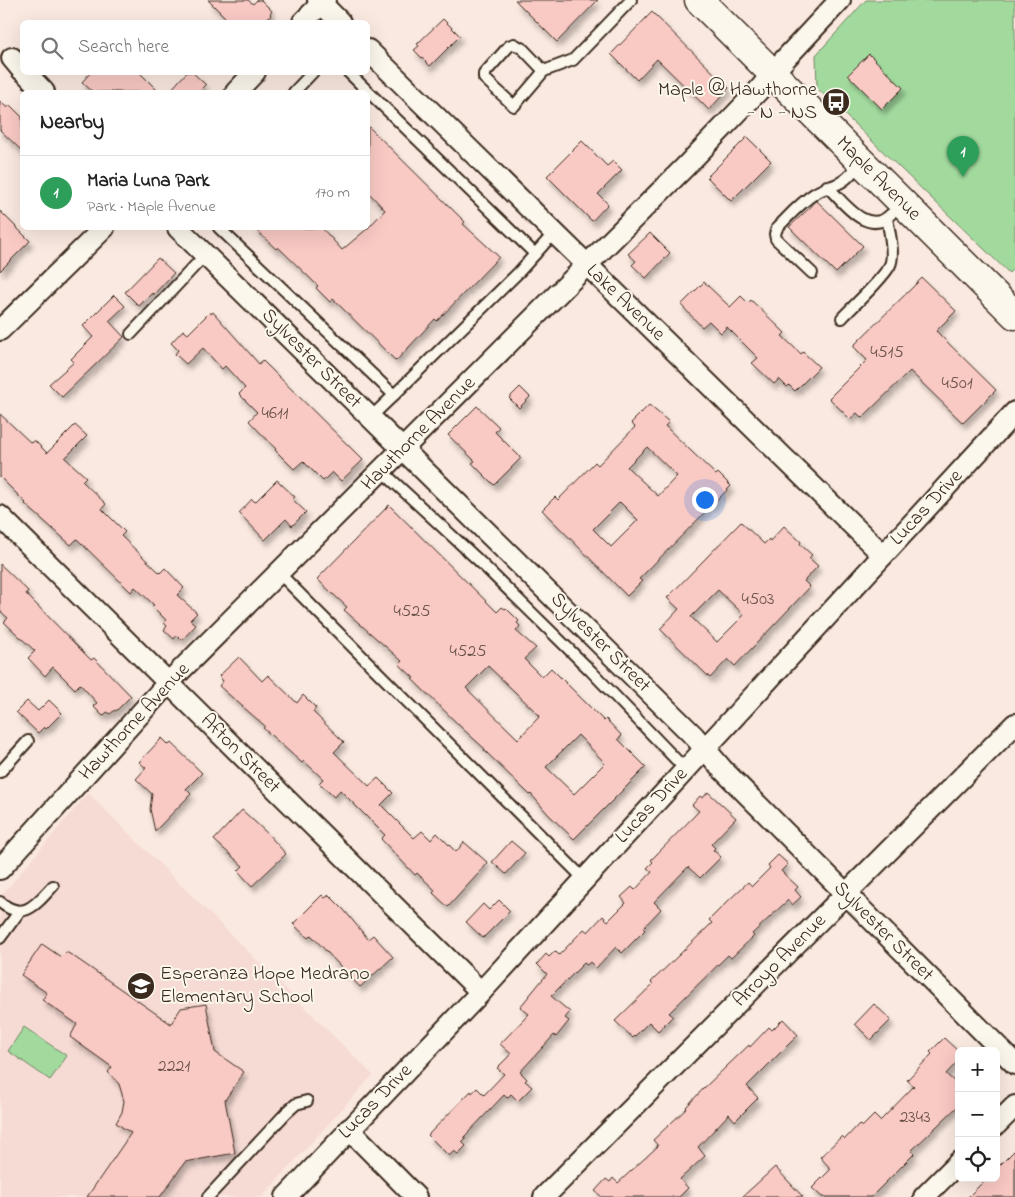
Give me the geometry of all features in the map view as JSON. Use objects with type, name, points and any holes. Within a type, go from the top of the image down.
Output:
[{"type":"main road","name":"Maple Avenue","points":[[699,0],[862,161],[895,210],[1015,315]]},
{"type":"street","name":"Hawthorne Avenue","points":[[0,868],[168,683],[404,450],[685,167],[758,91],[840,0]]},
{"type":"street","points":[[306,20],[322,1],[338,20]]},
{"type":"street","name":"Lake Avenue","points":[[370,52],[883,555]]},
{"type":"street","points":[[28,75],[42,90]]},
{"type":"street","points":[[238,90],[252,75]]},
{"type":"street","points":[[0,330],[102,230]]},
{"type":"street","name":"Sylvester Street","points":[[180,230],[705,748],[723,770],[1015,1064]]},
{"type":"street","name":"Lucas Drive","points":[[286,1197],[481,992],[1015,412]]},
{"type":"street","name":"Afton Street","points":[[0,516],[481,992]]},
{"type":"street","name":"Arroyo Avenue","points":[[544,1197],[1015,724]]},
{"type":"street","points":[[1000,1121],[1015,1106]]},
{"type":"street","points":[[349,1129],[416,1197]]},
{"type":"street","points":[[924,1197],[955,1166]]},
{"type":"lane","points":[[544,71],[523,49],[514,44],[508,46],[484,74],[484,78],[514,106],[544,71],[573,60],[631,0]]},
{"type":"lane","points":[[296,90],[310,75]]},
{"type":"lane","points":[[351,75],[366,90]]},
{"type":"lane","points":[[370,93],[535,254]]},
{"type":"lane","points":[[812,273],[776,238],[777,228],[804,200],[827,186],[835,185],[847,178],[862,161]]},
{"type":"lane","points":[[827,186],[861,219],[873,223],[878,222],[895,210]]},
{"type":"lane","points":[[842,318],[891,264],[895,210]]},
{"type":"lane","points":[[221,230],[394,396]]},
{"type":"lane","points":[[370,418],[519,272],[554,233]]},
{"type":"lane","points":[[132,334],[205,255]]},
{"type":"lane","points":[[382,471],[484,566],[598,678],[686,770]]},
{"type":"lane","points":[[278,573],[584,879]]},
{"type":"lane","points":[[0,770],[28,741]]},
{"type":"lane","points":[[0,938],[19,912],[35,905],[53,886]]},
{"type":"lane","points":[[0,902],[10,910],[19,912]]},
{"type":"lane","points":[[208,1197],[286,1113],[296,1104],[307,1101]]},
{"type":"shaded area","name":"Esperanza Hope Medrano Elementary School","points":[[88,793],[373,1075],[262,1197],[0,1197],[0,897]]},
{"type":"green space","points":[[866,0],[1015,0],[1015,267],[1009,273],[817,88],[816,55]]},
{"type":"green space","points":[[24,1027],[67,1056],[50,1080],[8,1051]]},
{"type":"building","points":[[208,0],[248,0],[253,4],[257,0],[261,0],[272,11],[267,20],[228,20]]},
{"type":"building","points":[[515,0],[598,0],[557,42]]},
{"type":"building","points":[[652,12],[729,88],[709,110],[657,59],[637,80],[611,54]]},
{"type":"building","points":[[443,19],[460,36],[430,66],[414,50],[419,46],[417,44]]},
{"type":"building","points":[[869,54],[903,88],[882,109],[848,75]]},
{"type":"building","points":[[88,75],[142,75],[157,90],[91,90],[82,82]]},
{"type":"building","points":[[184,75],[195,75],[206,85],[201,90],[171,90]]},
{"type":"building","points":[[0,101],[7,108],[10,105],[20,115],[20,149],[0,130]]},
{"type":"building","points":[[370,128],[465,222],[463,224],[499,257],[437,321],[435,319],[396,361],[333,299],[330,302],[316,288],[318,286],[278,247],[276,249],[256,230],[324,230],[342,250],[366,230],[370,230],[370,226],[385,210],[370,194]]},
{"type":"building","points":[[747,137],[771,161],[731,201],[707,177]]},
{"type":"building","points":[[582,141],[607,166],[613,161],[622,170],[598,194],[608,204],[592,221],[547,176]]},
{"type":"building","points":[[817,201],[863,246],[836,273],[789,227]]},
{"type":"building","points":[[0,211],[30,241],[0,271]]},
{"type":"building","points":[[650,233],[670,253],[646,278],[632,265],[636,261],[628,254]]},
{"type":"building","points":[[158,258],[174,273],[153,295],[152,293],[139,306],[125,292]]},
{"type":"building","points":[[922,278],[956,311],[936,331],[996,390],[963,423],[910,371],[862,418],[857,413],[850,419],[829,398],[867,360],[853,346]]},
{"type":"building","points":[[704,282],[730,307],[741,296],[748,303],[751,300],[785,333],[782,336],[801,354],[803,352],[819,367],[795,391],[789,385],[787,387],[779,379],[774,384],[752,363],[758,358],[727,327],[721,333],[709,321],[702,327],[681,305]]},
{"type":"building","points":[[114,295],[125,306],[109,321],[124,337],[62,397],[49,384],[74,362],[71,359],[93,337],[83,326]]},
{"type":"building","points":[[210,312],[211,314],[213,312],[259,364],[262,360],[363,460],[341,481],[332,472],[323,481],[303,461],[294,469],[249,421],[257,412],[239,394],[245,388],[225,366],[222,369],[203,348],[186,364],[175,354],[178,350],[171,343],[183,330],[188,334]]},
{"type":"building","points":[[520,387],[530,397],[519,408],[509,398]]},
{"type":"building","points":[[649,405],[669,422],[665,426],[716,475],[718,473],[731,486],[639,579],[642,581],[627,596],[542,510],[555,497],[558,500],[595,462],[598,465],[635,427],[631,423]],"holes":[[[647,447],[677,476],[658,496],[627,467]],[[620,502],[638,520],[611,547],[593,529]]]},
{"type":"building","points":[[477,406],[499,427],[495,432],[521,458],[494,485],[472,463],[475,461],[448,435]]},
{"type":"building","points":[[0,414],[31,443],[34,440],[47,453],[75,425],[87,436],[65,458],[86,477],[82,481],[106,504],[102,509],[125,532],[121,536],[160,573],[165,568],[184,588],[177,595],[197,613],[190,620],[196,625],[182,640],[177,635],[174,639],[164,630],[167,626],[164,623],[166,620],[152,606],[154,605],[135,587],[131,592],[77,539],[71,545],[25,504],[0,477]]},
{"type":"building","points":[[277,480],[295,497],[292,499],[306,512],[292,526],[286,519],[265,540],[239,513],[252,499],[255,502]]},
{"type":"building","points":[[389,505],[497,612],[502,607],[506,608],[519,621],[517,623],[520,626],[516,631],[536,648],[524,659],[542,677],[551,668],[604,721],[606,719],[622,736],[618,739],[646,767],[574,839],[548,814],[531,794],[412,679],[414,678],[399,664],[402,661],[344,610],[347,607],[317,579]],"holes":[[[488,666],[540,716],[518,739],[466,688]],[[578,735],[605,763],[574,794],[546,767]]]},
{"type":"building","points":[[741,522],[764,544],[769,539],[770,541],[784,526],[801,542],[800,544],[812,555],[809,558],[818,566],[804,581],[810,587],[735,666],[728,659],[710,678],[660,629],[679,609],[667,598]],"holes":[[[718,590],[744,615],[717,642],[691,617]]]},
{"type":"building","points":[[0,564],[28,591],[26,594],[91,660],[94,658],[131,696],[116,711],[110,714],[107,712],[103,716],[93,706],[97,703],[80,684],[75,689],[53,667],[45,676],[28,658],[35,651],[4,622],[8,618],[0,611]]},
{"type":"building","points":[[239,657],[262,681],[268,675],[297,703],[303,695],[316,708],[313,712],[344,742],[334,752],[369,786],[378,778],[393,793],[381,805],[414,838],[422,831],[431,840],[437,833],[456,852],[464,842],[488,863],[448,907],[433,893],[435,890],[417,873],[415,875],[381,839],[385,835],[340,790],[334,797],[319,783],[323,779],[304,761],[302,763],[263,728],[265,726],[219,686],[223,681],[219,676]]},
{"type":"building","points":[[49,700],[62,713],[46,729],[44,727],[38,733],[16,712],[27,701],[38,711]]},
{"type":"building","points":[[162,738],[169,745],[171,743],[202,773],[186,789],[191,794],[155,831],[150,809],[152,794],[136,779],[146,768],[139,762]]},
{"type":"building","points":[[708,792],[736,818],[711,844],[715,848],[713,850],[721,857],[700,878],[688,867],[654,902],[661,909],[643,928],[645,930],[622,953],[616,947],[596,968],[590,962],[587,965],[584,963],[551,996],[570,1012],[565,1018],[569,1021],[556,1037],[554,1035],[520,1072],[527,1079],[525,1081],[532,1087],[518,1101],[511,1094],[507,1098],[504,1095],[464,1137],[466,1138],[462,1142],[466,1146],[458,1154],[454,1151],[449,1156],[428,1135],[471,1091],[472,1093],[477,1088],[484,1095],[504,1074],[497,1068],[511,1054],[500,1044],[529,1014],[520,1007],[547,974],[537,964],[546,954],[549,957],[555,951],[559,955],[584,929],[588,932],[603,916],[608,921],[626,903],[621,897],[632,887],[635,890],[652,872],[647,868],[653,862],[651,860],[699,811],[692,805],[700,796],[703,798]]},
{"type":"building","points":[[242,810],[286,854],[252,886],[238,871],[243,866],[214,840]]},
{"type":"building","points":[[511,841],[525,853],[506,874],[492,862]]},
{"type":"building","points":[[778,855],[788,864],[781,871],[798,887],[795,890],[801,897],[792,905],[788,900],[752,934],[754,936],[731,958],[728,955],[669,1013],[673,1016],[658,1031],[649,1022],[633,1038],[615,1021],[653,984],[651,982],[712,923],[709,920],[748,882],[752,886],[770,868],[768,865]]},
{"type":"building","points":[[322,895],[325,898],[329,895],[368,939],[373,935],[393,957],[360,987],[311,935],[308,938],[293,924]]},
{"type":"building","points":[[499,900],[510,911],[483,938],[466,922],[483,904],[489,910]]},
{"type":"building","points":[[42,944],[61,957],[66,952],[73,956],[171,1024],[181,1008],[206,1004],[215,1052],[244,1072],[225,1100],[235,1153],[185,1162],[160,1197],[87,1197],[131,1133],[116,1123],[122,1112],[124,1101],[119,1084],[108,1072],[112,1067],[70,1037],[77,1024],[42,1000],[47,993],[21,975]]},
{"type":"building","points":[[874,1004],[891,1020],[871,1040],[855,1024]]},
{"type":"building","points":[[783,1019],[798,1035],[747,1086],[758,1098],[735,1121],[729,1114],[698,1147],[705,1156],[680,1179],[688,1188],[679,1197],[602,1197],[595,1191],[606,1179],[610,1182],[613,1178],[618,1183],[658,1146],[653,1140],[687,1108],[704,1088],[749,1045],[750,1047],[769,1027],[772,1030]]},
{"type":"building","points":[[944,1038],[955,1048],[955,1064],[946,1074],[955,1082],[955,1109],[911,1151],[914,1154],[871,1197],[822,1197],[812,1188],[831,1169],[820,1157],[842,1136],[845,1139],[859,1124],[862,1127],[874,1115],[880,1121],[914,1086],[907,1080],[932,1054],[930,1052]]},
{"type":"building","points":[[1015,1150],[1015,1197],[968,1197],[983,1182],[1000,1182],[1000,1165]]},
{"type":"building","points":[[775,1167],[803,1197],[742,1197]]},
{"type":"place","name":"Maple @ Hawthorne - N - NS","points":[[836,102]]},
{"type":"place","name":"Maria Luna Park","points":[[963,177]]},
{"type":"place","name":"Esperanza Hope Medrano Elementary School","points":[[141,986]]}]
